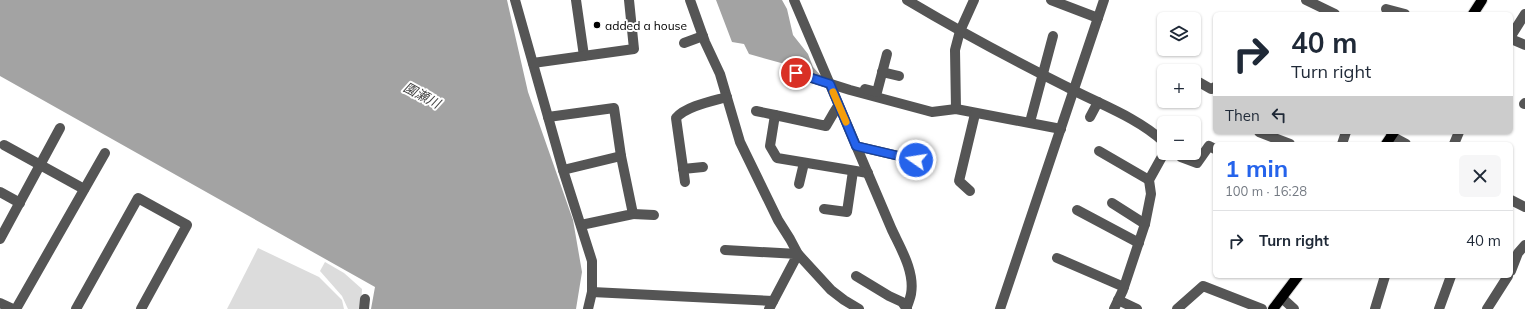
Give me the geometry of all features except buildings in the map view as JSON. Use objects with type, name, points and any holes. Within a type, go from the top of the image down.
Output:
[{"type":"main road","points":[[1474,12],[1482,0]]},
{"type":"main road","points":[[1273,309],[1296,278]]},
{"type":"street","points":[[515,0],[563,170],[592,261],[592,292],[588,309]]},
{"type":"street","points":[[576,0],[584,56]]},
{"type":"street","points":[[533,63],[634,49],[629,0]]},
{"type":"street","points":[[690,0],[703,36],[720,74],[740,142],[778,220],[798,254],[832,290],[844,300],[859,309]]},
{"type":"street","points":[[794,0],[838,106],[903,253],[912,283],[907,309]]},
{"type":"street","points":[[907,0],[960,31],[1098,102],[1157,136]]},
{"type":"street","points":[[956,109],[955,50],[960,31],[974,0]]},
{"type":"street","points":[[1051,0],[1098,18]]},
{"type":"street","points":[[1000,309],[1104,0]]},
{"type":"street","points":[[1306,0],[1331,12]]},
{"type":"street","points":[[1386,8],[1399,12]]},
{"type":"street","points":[[1513,33],[1525,14]]},
{"type":"street","points":[[684,42],[703,36]]},
{"type":"street","points":[[1030,122],[1054,36]]},
{"type":"street","points":[[1513,40],[1525,45]]},
{"type":"street","points":[[829,82],[877,92],[887,54]]},
{"type":"street","points":[[882,72],[899,76]]},
{"type":"street","points":[[796,73],[932,112],[956,109],[975,114],[1030,122],[1061,129]]},
{"type":"street","points":[[1201,83],[1211,89],[1213,88]]},
{"type":"street","points":[[685,182],[676,118],[697,105],[728,97]]},
{"type":"street","points":[[1090,117],[1098,102]]},
{"type":"street","points":[[756,111],[826,126],[838,106]]},
{"type":"street","points":[[548,117],[614,108],[621,156],[633,214]]},
{"type":"street","points":[[970,191],[959,181],[975,114]]},
{"type":"street","points":[[775,115],[770,146],[777,158],[868,173]]},
{"type":"street","points":[[0,239],[60,128]]},
{"type":"street","points":[[1264,134],[1285,142]]},
{"type":"street","points":[[1390,137],[1401,142]]},
{"type":"street","points":[[4,144],[84,189]]},
{"type":"street","points":[[856,146],[916,160]]},
{"type":"street","points":[[1201,157],[1209,146],[1213,148]]},
{"type":"street","points":[[1099,151],[1149,180]]},
{"type":"street","points":[[16,309],[105,154]]},
{"type":"street","points":[[563,170],[621,156]]},
{"type":"street","points":[[1137,309],[1116,304],[1124,286],[1145,224],[1151,194],[1149,180],[1160,160]]},
{"type":"street","points":[[1190,160],[1197,163],[1199,160]]},
{"type":"street","points":[[799,184],[804,162]]},
{"type":"street","points":[[684,168],[703,167]]},
{"type":"street","points":[[824,209],[847,212],[853,171]]},
{"type":"street","points":[[0,192],[20,203]]},
{"type":"street","points":[[76,309],[138,198],[187,225],[141,309]]},
{"type":"street","points":[[1513,201],[1525,207]]},
{"type":"street","points":[[1112,203],[1145,224]]},
{"type":"street","points":[[1077,210],[1139,243]]},
{"type":"street","points":[[581,225],[633,214],[654,215]]},
{"type":"street","points":[[1513,259],[1525,245]]},
{"type":"street","points":[[725,250],[798,254]]},
{"type":"street","points":[[592,292],[771,305],[798,254]]},
{"type":"street","points":[[1057,258],[1124,286]]},
{"type":"street","points":[[856,276],[902,302],[907,309]]},
{"type":"street","points":[[1376,309],[1384,278]]},
{"type":"street","points":[[1438,309],[1450,278]]},
{"type":"street","points":[[1487,309],[1507,278]]},
{"type":"street","points":[[1177,309],[1203,286],[1262,309]]},
{"type":"street","points":[[1282,298],[1294,309]]},
{"type":"street","points":[[0,303],[13,309]]},
{"type":"shaded area","points":[[258,248],[319,277],[342,300],[344,309],[227,309]]},
{"type":"shaded area","points":[[325,262],[344,273],[362,289],[361,309],[348,309],[342,296],[320,271]]},
{"type":"water","name":"園瀬川","points":[[0,0],[507,0],[528,92],[573,220],[582,272],[576,309],[371,309],[375,287],[0,76]]},
{"type":"water","points":[[716,0],[782,0],[787,9],[793,35],[808,54],[813,67],[822,77],[818,78],[792,66],[749,54],[744,44],[732,42]]},
{"type":"slow traffic","points":[[833,92],[846,122]]},
{"type":"place","name":"added a house","points":[[597,25]]},
{"type":"route","points":[[796,73],[830,84],[856,146],[916,160]]}]
